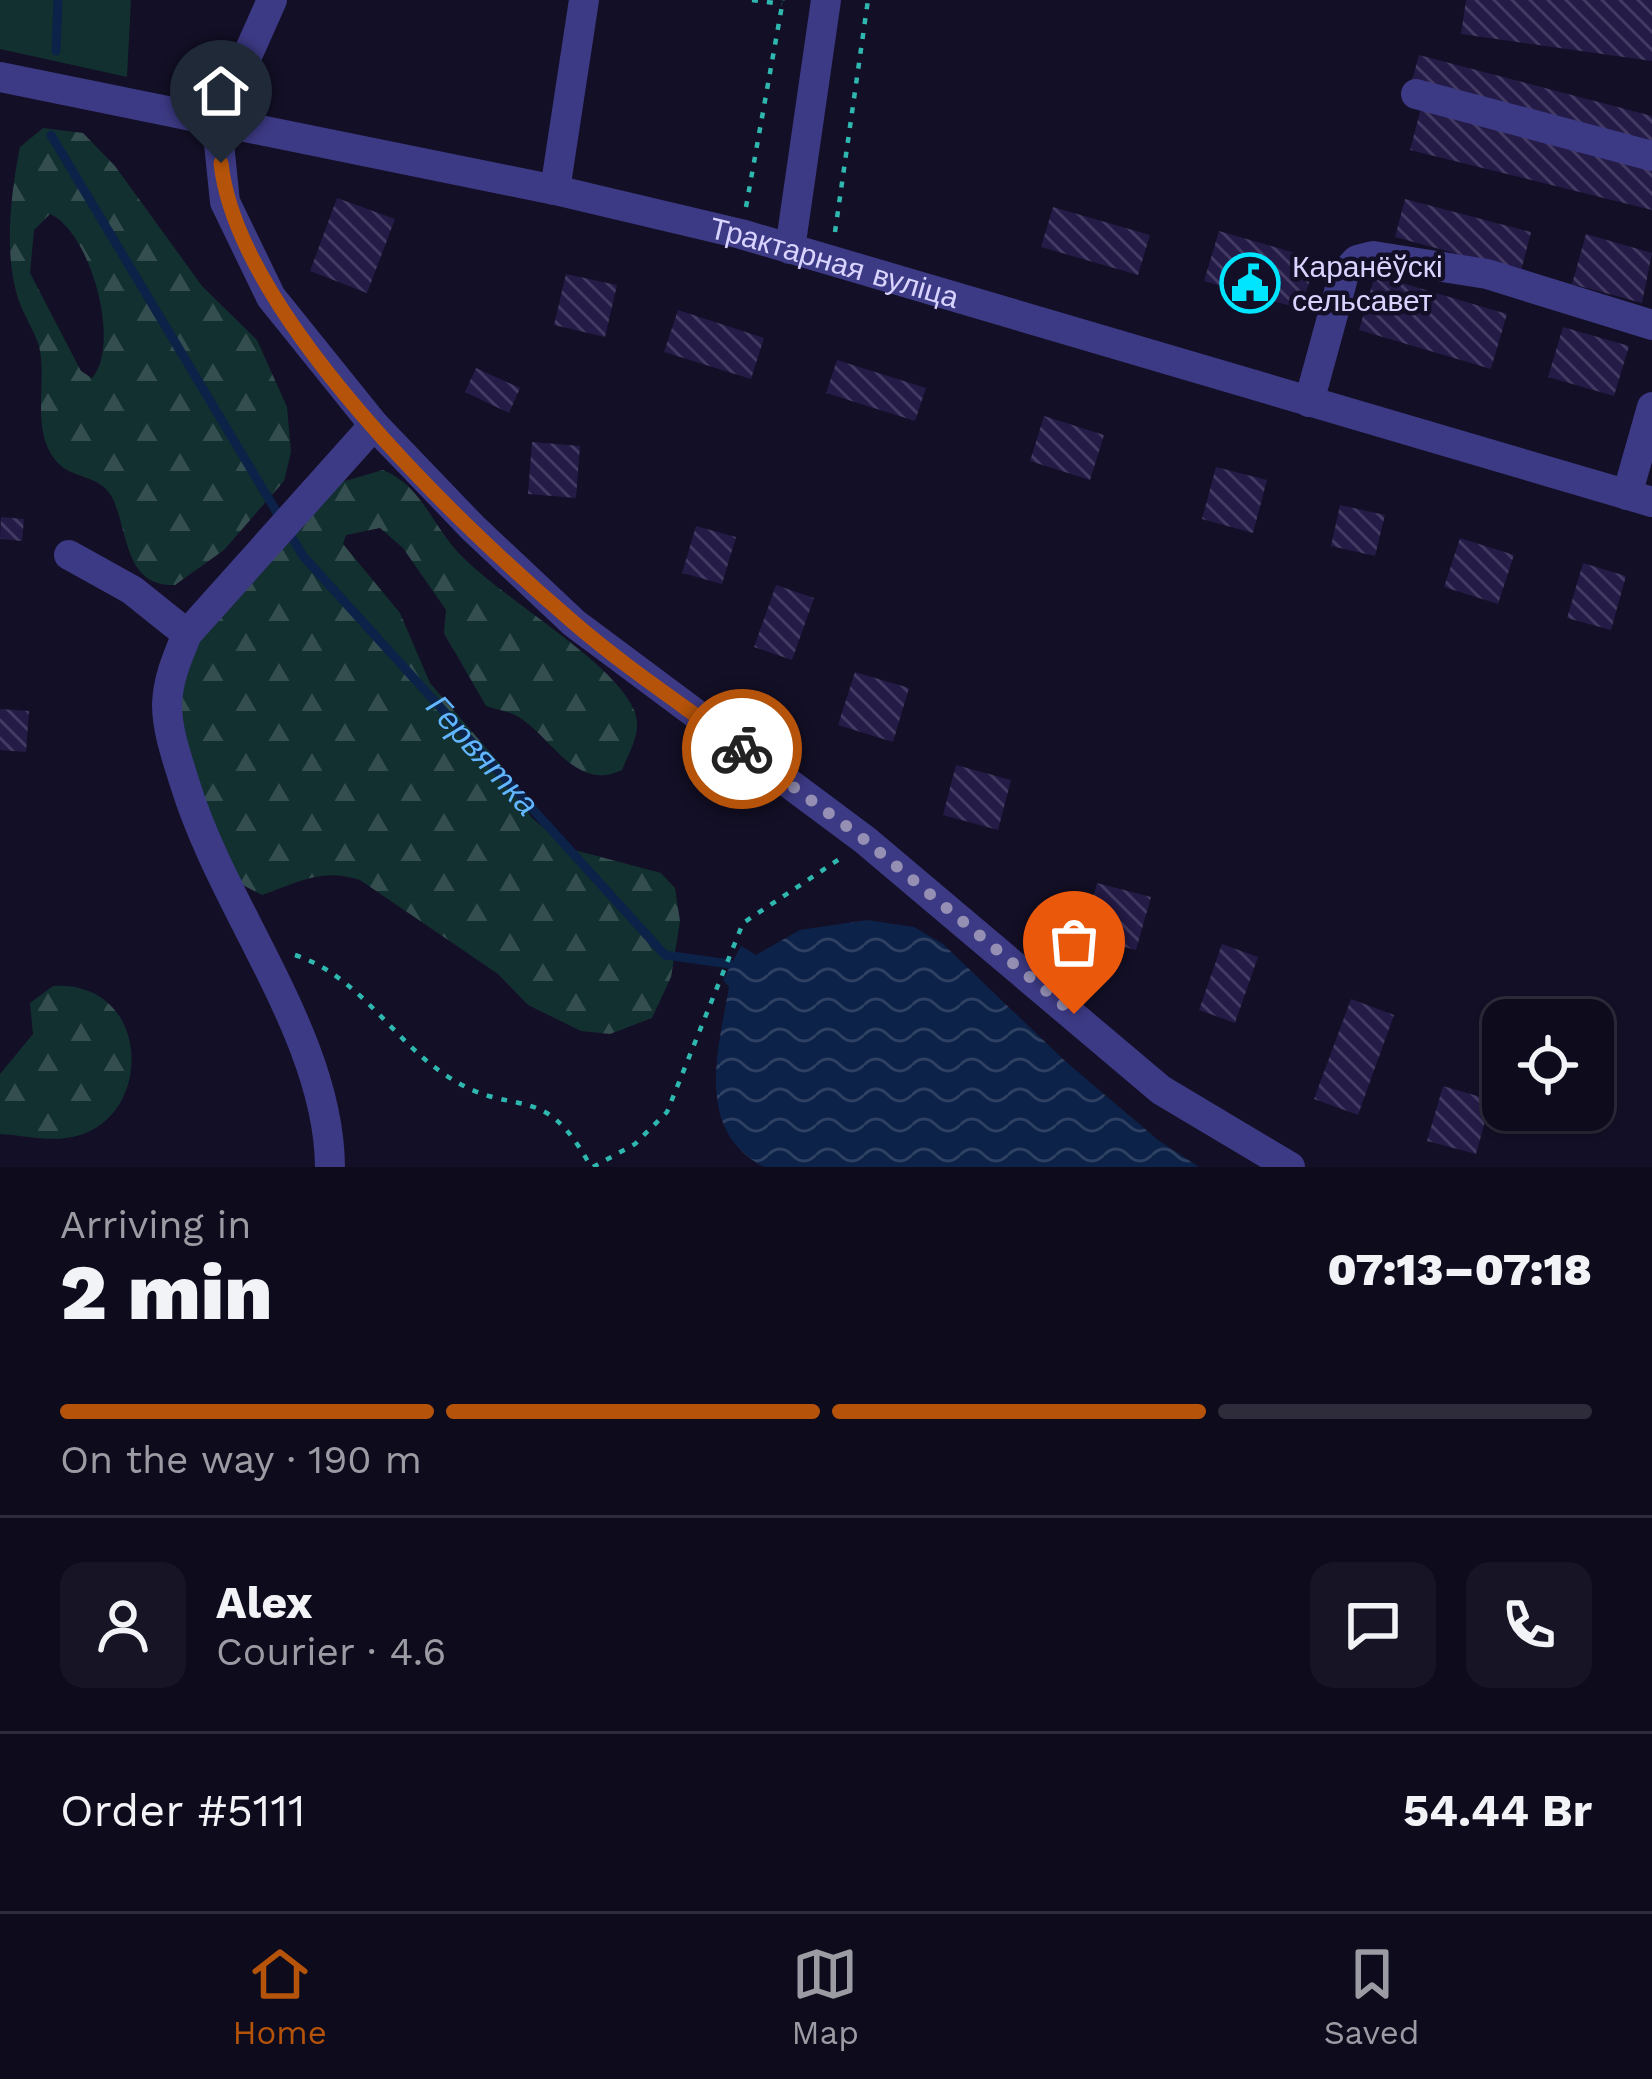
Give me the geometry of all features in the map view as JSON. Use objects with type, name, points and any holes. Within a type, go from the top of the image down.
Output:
[{"type":"street","points":[[272,0],[217,124],[225,202],[271,297],[374,425],[574,623],[865,840],[1161,1090],[1291,1167]]},
{"type":"street","points":[[555,190],[584,0]]},
{"type":"street","points":[[790,249],[826,0]]},
{"type":"street","name":"Трактарная вуліца","points":[[0,77],[555,190],[741,234],[1640,498]]},
{"type":"street","points":[[1416,94],[1652,156]]},
{"type":"street","points":[[1309,402],[1344,274],[1357,260],[1373,256],[1487,274],[1652,326]]},
{"type":"street","points":[[1640,498],[1652,407]]},
{"type":"street","points":[[353,1167],[329,1128],[312,1074],[255,943],[223,886],[171,736],[167,703],[173,668],[188,634],[374,425]]},
{"type":"street","points":[[69,555],[132,590],[188,634]]},
{"type":"street","points":[[329,1128],[330,1167]]},
{"type":"path","points":[[741,234],[783,2],[752,0]]},
{"type":"path","points":[[831,261],[868,0]]},
{"type":"path","points":[[255,943],[308,959],[370,1000],[398,1037],[483,1098],[535,1104],[555,1114],[592,1167],[635,1144],[667,1112],[743,923],[865,840]]},
{"type":"green space","points":[[0,0],[131,0],[127,77],[0,49]]},
{"type":"green space","points":[[43,128],[83,133],[115,166],[202,286],[257,340],[287,407],[291,452],[284,481],[224,550],[175,585],[158,583],[137,567],[107,490],[58,463],[44,437],[39,346],[17,295],[11,259],[20,147]],"holes":[[[50,214],[65,225],[89,264],[102,316],[104,340],[92,378],[81,371],[30,273],[34,230]]]},
{"type":"green space","points":[[383,470],[416,494],[456,550],[580,650],[622,691],[634,710],[636,733],[622,770],[605,775],[576,767],[528,723],[486,706],[444,633],[446,610],[403,548],[380,528],[346,535],[343,544],[400,613],[430,683],[500,764],[531,817],[567,848],[661,873],[675,888],[680,921],[671,977],[652,1018],[610,1034],[581,1031],[528,1005],[498,974],[360,880],[322,876],[262,895],[237,882],[195,790],[179,696],[195,640],[338,483]]},
{"type":"green space","points":[[53,986],[87,990],[111,1006],[126,1029],[132,1056],[128,1084],[116,1109],[95,1128],[58,1139],[0,1134],[0,1074],[33,1034],[30,1003]]},
{"type":"water","points":[[867,920],[914,927],[943,944],[1064,1060],[1158,1140],[1199,1167],[764,1167],[742,1151],[727,1132],[716,1087],[729,987],[723,980],[741,946],[756,955],[800,930]]},
{"type":"building","points":[[1466,0],[1652,0],[1652,61],[1461,34]]},
{"type":"building","points":[[1419,55],[1652,116],[1652,147],[1411,84]]},
{"type":"building","points":[[1421,108],[1652,165],[1652,210],[1410,150]]},
{"type":"building","points":[[337,198],[395,219],[367,293],[310,271]]},
{"type":"building","points":[[1405,199],[1531,232],[1521,271],[1395,237]]},
{"type":"building","points":[[1053,207],[1150,235],[1138,275],[1041,247]]},
{"type":"building","points":[[1219,231],[1316,259],[1301,309],[1204,281]]},
{"type":"building","points":[[1586,234],[1652,253],[1642,303],[1572,284]]},
{"type":"building","points":[[566,274],[617,285],[605,337],[554,325]]},
{"type":"building","points":[[1375,275],[1507,314],[1491,369],[1359,330]]},
{"type":"building","points":[[678,310],[764,338],[751,379],[664,352]]},
{"type":"building","points":[[1563,327],[1629,346],[1614,396],[1548,377]]},
{"type":"building","points":[[837,360],[926,388],[915,421],[826,393]]},
{"type":"building","points":[[476,368],[520,388],[509,413],[465,392]]},
{"type":"building","points":[[1044,416],[1104,435],[1090,480],[1030,461]]},
{"type":"building","points":[[532,442],[580,446],[576,498],[528,494]]},
{"type":"building","points":[[1216,467],[1267,480],[1253,533],[1202,519]]},
{"type":"building","points":[[1340,505],[1385,515],[1375,556],[1331,546]]},
{"type":"building","points":[[1,517],[24,519],[22,541],[0,539]]},
{"type":"building","points":[[696,526],[736,537],[722,584],[682,573]]},
{"type":"building","points":[[1460,538],[1514,555],[1498,604],[1444,587]]},
{"type":"building","points":[[1583,563],[1626,576],[1611,630],[1567,618]]},
{"type":"building","points":[[776,585],[814,598],[792,660],[754,647]]},
{"type":"building","points":[[855,672],[909,688],[893,742],[838,725]]},
{"type":"building","points":[[0,709],[29,711],[26,752],[0,750]]},
{"type":"building","points":[[956,765],[1011,780],[998,830],[943,815]]},
{"type":"building","points":[[1097,883],[1151,897],[1136,950],[1083,936]]},
{"type":"building","points":[[1222,944],[1258,957],[1235,1023],[1199,1010]]},
{"type":"building","points":[[1351,999],[1394,1015],[1358,1115],[1314,1099]]},
{"type":"building","points":[[1443,1086],[1482,1097],[1482,1131],[1476,1154],[1427,1141]]},
{"type":"waterway","name":"Гервятка","points":[[56,51],[58,0]]},
{"type":"waterway","name":"Гервятка","points":[[51,135],[303,556],[665,955],[730,964]]},
{"type":"way so far","points":[[742,749],[865,840],[1074,1014]]},
{"type":"place","name":"Каранёўскі сельсавет","points":[[1250,283]]},
{"type":"route","points":[[221,163],[225,202],[271,297],[374,425],[574,623],[742,749]]}]
